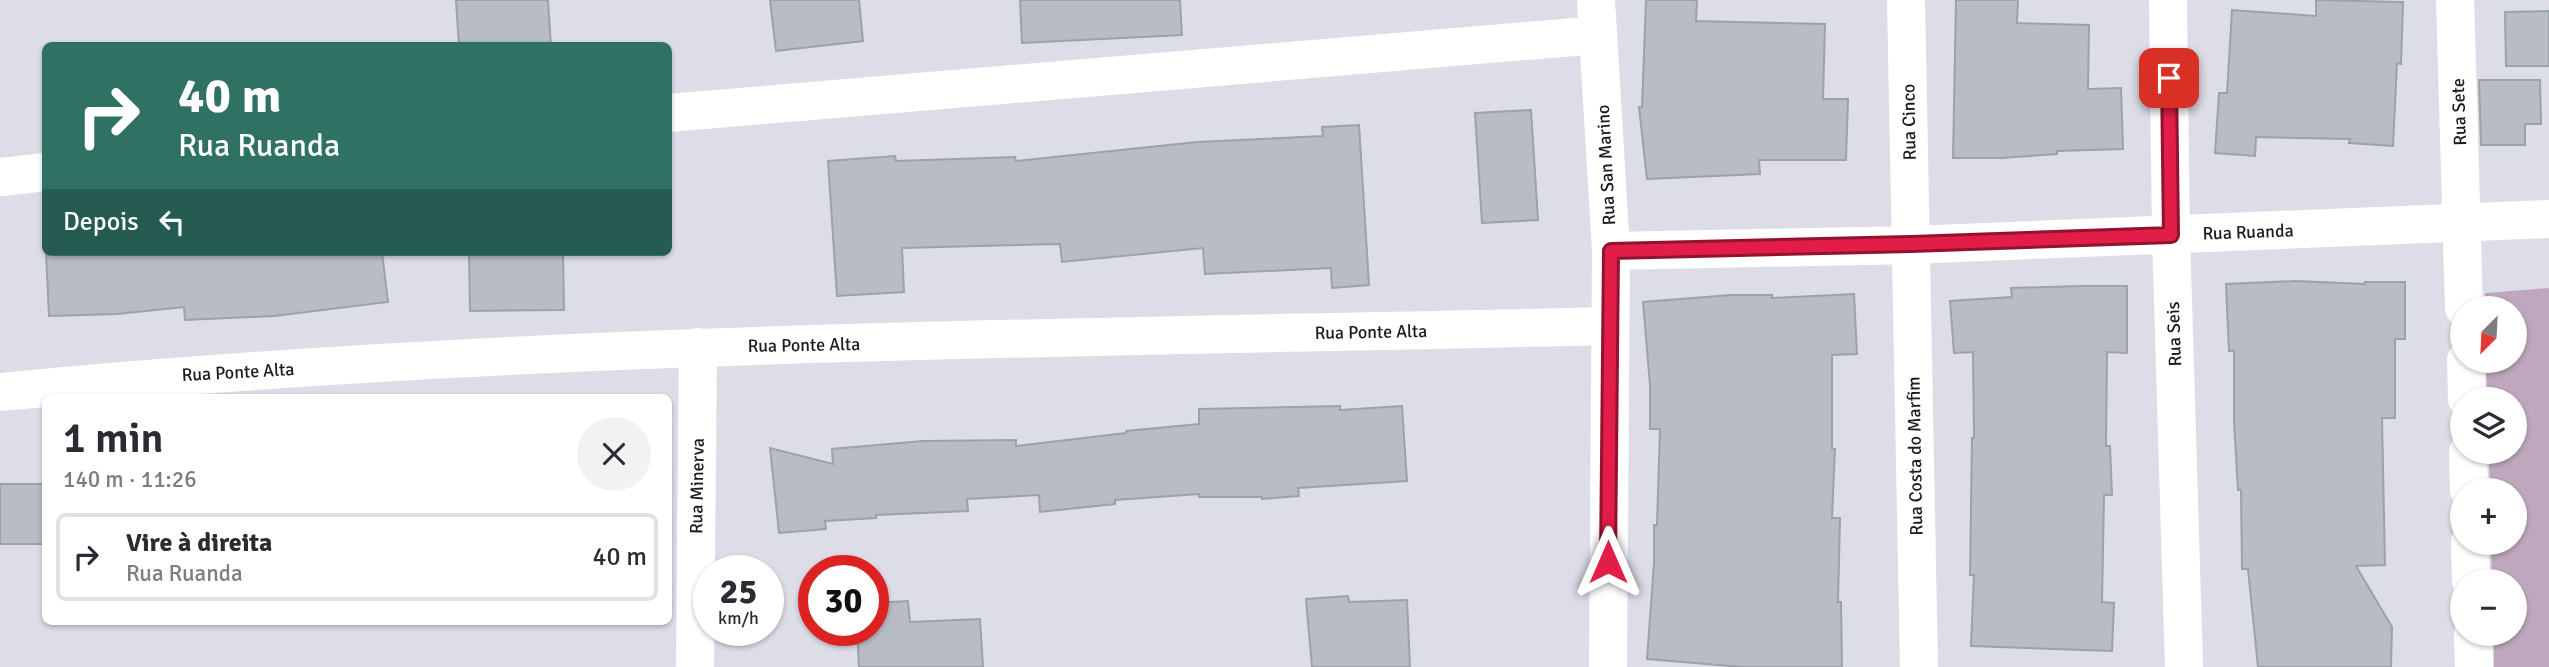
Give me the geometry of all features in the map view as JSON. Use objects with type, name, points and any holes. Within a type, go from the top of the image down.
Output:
[{"type":"street","name":"Rua Cinco","points":[[1906,0],[1911,244]]},
{"type":"street","name":"Rua Seis","points":[[2168,0],[2171,235],[2184,667]]},
{"type":"street","name":"Rua Sete","points":[[2455,0],[2464,296]]},
{"type":"street","points":[[672,113],[1597,18]]},
{"type":"street","name":"Rua San Marino","points":[[1597,18],[1611,251],[1608,667]]},
{"type":"street","points":[[0,177],[42,172]]},
{"type":"street","name":"Rua Ruanda","points":[[1611,251],[1911,244],[2549,219]]},
{"type":"street","name":"Rua Costa do Marfim","points":[[1911,244],[1919,667]]},
{"type":"street","name":"Rua Ponte Alta","points":[[0,392],[175,375],[698,347],[1609,326]]},
{"type":"street","name":"Rua Minerva","points":[[695,667],[698,347]]},
{"type":"street","points":[[2473,646],[2474,667]]},
{"type":"shaded area","points":[[2549,288],[2549,667],[2494,667],[2494,646],[2527,646],[2527,569],[2492,569],[2491,555],[2527,555],[2527,478],[2490,478],[2489,464],[2527,464],[2527,387],[2487,387],[2486,373],[2527,373],[2527,296],[2485,296],[2485,293]]},
{"type":"building","points":[[456,0],[548,0],[551,42],[459,42]]},
{"type":"building","points":[[770,0],[859,0],[863,41],[776,51]]},
{"type":"building","points":[[1020,0],[1180,0],[1182,35],[1022,43]]},
{"type":"building","points":[[1646,0],[1697,0],[1696,21],[1825,24],[1823,99],[1848,99],[1846,160],[1759,160],[1760,174],[1647,179],[1639,107],[1642,107]]},
{"type":"building","points":[[1956,0],[2018,0],[2017,23],[2089,25],[2088,89],[2121,88],[2123,149],[2057,151],[2057,154],[2001,158],[1953,158]]},
{"type":"building","points":[[2316,0],[2403,2],[2401,64],[2397,63],[2393,146],[2349,143],[2350,139],[2256,137],[2255,156],[2215,153],[2219,93],[2227,93],[2232,10],[2316,16]]},
{"type":"building","points":[[2549,11],[2549,66],[2506,66],[2505,12]]},
{"type":"building","points":[[2479,80],[2540,80],[2541,124],[2525,124],[2525,145],[2481,145]]},
{"type":"building","points":[[1531,110],[1538,220],[1482,223],[1475,113]]},
{"type":"building","points":[[1359,125],[1369,285],[1332,288],[1331,268],[1205,274],[1203,248],[1062,262],[1060,244],[902,248],[904,292],[837,296],[828,161],[895,156],[896,161],[1015,157],[1016,161],[1197,142],[1323,136],[1322,127]]},
{"type":"building","points":[[46,256],[382,256],[388,302],[274,316],[185,320],[184,307],[117,314],[49,316]]},
{"type":"building","points":[[469,256],[563,256],[564,310],[470,311]]},
{"type":"building","points":[[2295,281],[2365,284],[2405,282],[2405,339],[2395,339],[2395,418],[2382,418],[2385,565],[2356,566],[2392,627],[2391,667],[2258,667],[2248,569],[2242,569],[2241,490],[2238,490],[2234,422],[2234,351],[2229,351],[2226,284]]},
{"type":"building","points":[[2127,286],[2127,353],[2107,352],[2106,446],[2110,446],[2112,495],[2104,495],[2102,602],[2114,603],[2112,651],[1971,646],[1974,575],[1970,575],[1974,438],[1973,352],[1954,353],[1950,301],[2012,297],[2011,288]]},
{"type":"building","points":[[1854,294],[1857,354],[1832,355],[1832,449],[1835,449],[1832,518],[1840,518],[1838,602],[1841,602],[1842,667],[1742,667],[1647,659],[1654,525],[1657,525],[1660,429],[1650,429],[1650,385],[1643,302],[1731,295],[1772,295],[1772,298]]},
{"type":"building","points":[[1340,406],[1340,410],[1402,406],[1407,481],[1298,488],[1299,496],[1262,499],[1199,497],[1199,494],[1115,500],[1115,504],[1040,512],[1039,495],[967,499],[968,511],[876,515],[876,518],[825,521],[826,529],[779,533],[770,448],[833,464],[832,449],[923,441],[1016,440],[1016,446],[1199,424],[1199,409]]},
{"type":"building","points":[[0,484],[42,484],[42,544],[0,544]]},
{"type":"building","points":[[1348,596],[1349,602],[1407,600],[1410,667],[1312,667],[1306,599]]},
{"type":"building","points":[[908,601],[910,622],[980,619],[983,667],[859,667],[858,646],[889,646],[889,602]]},
{"type":"route","points":[[1608,562],[1611,251],[2171,235],[2169,78]]}]
